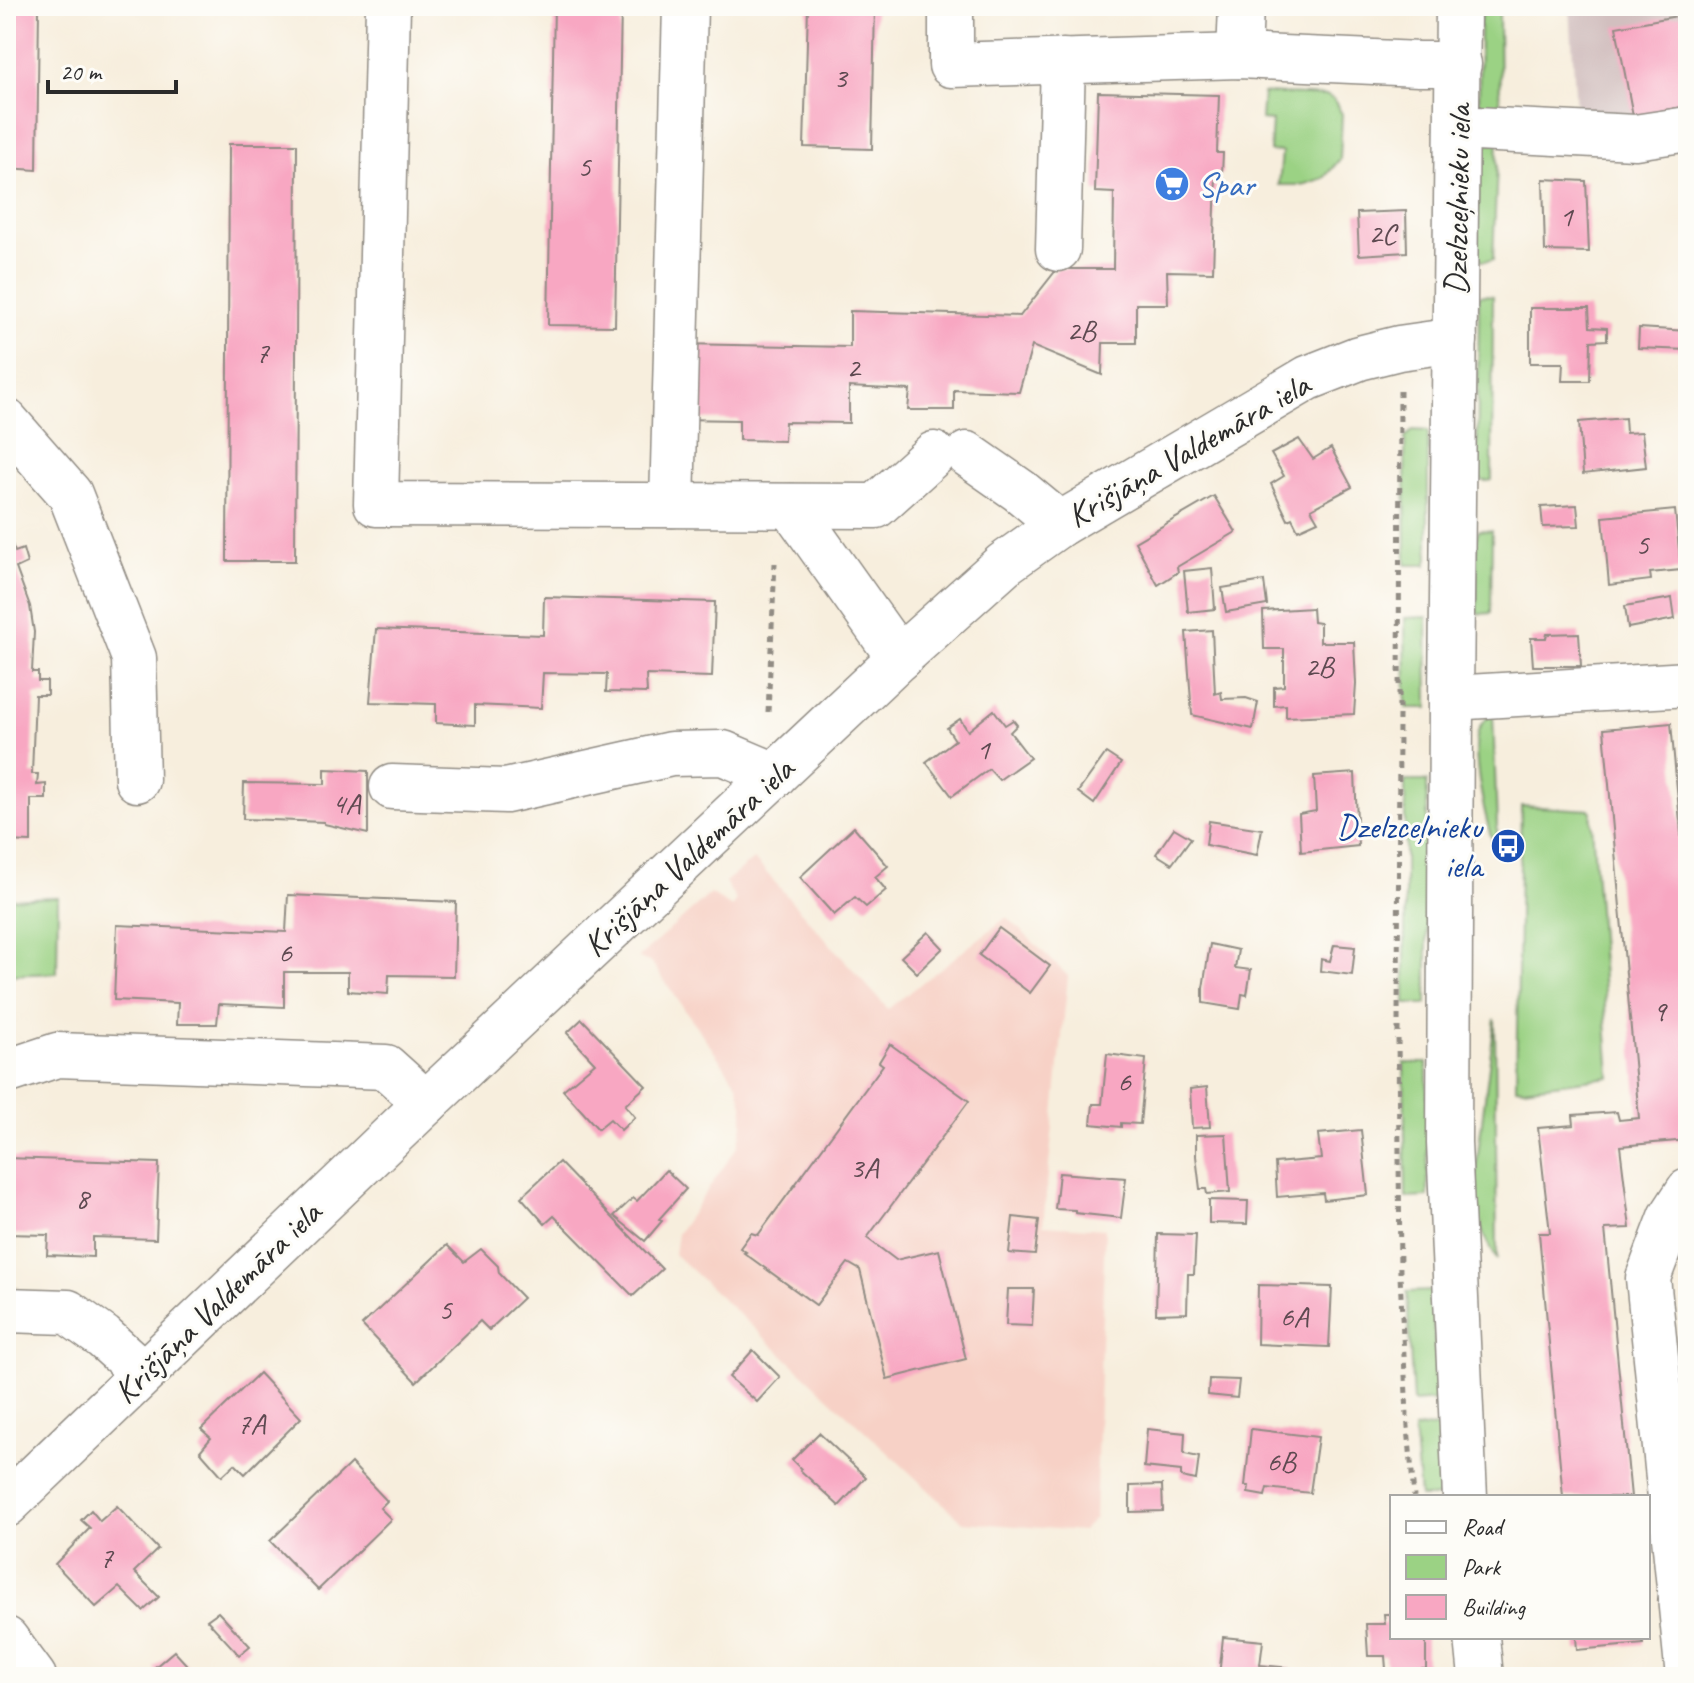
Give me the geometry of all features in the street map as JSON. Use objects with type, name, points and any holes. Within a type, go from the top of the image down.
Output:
[{"type":"street","points":[[388,6],[376,504],[876,506],[951,454],[1020,491],[1060,524]]},
{"type":"street","points":[[672,505],[685,6]]},
{"type":"street","points":[[951,6],[951,65],[1239,56],[1459,64]]},
{"type":"street","points":[[1239,56],[1241,6]]},
{"type":"street","name":"Dzelzceļnieku iela","points":[[1458,6],[1449,1143],[1465,1495]]},
{"type":"street","points":[[1058,249],[1063,61]]},
{"type":"street","points":[[1457,128],[1635,137],[1688,129]]},
{"type":"street","name":"Krišjāņa Valdemāra iela","points":[[6,1505],[426,1103],[899,658],[1004,564],[1060,524],[1308,378],[1359,358],[1399,348],[1455,340]]},
{"type":"street","points":[[6,421],[70,494],[134,658],[137,780]]},
{"type":"street","points":[[791,506],[899,658]]},
{"type":"street","points":[[1451,698],[1688,684]]},
{"type":"street","points":[[392,787],[506,791],[671,754],[723,753],[775,775]]},
{"type":"street","points":[[6,1072],[57,1055],[386,1067],[426,1103]]},
{"type":"street","points":[[1688,1191],[1671,1217],[1648,1278],[1688,1677]]},
{"type":"street","points":[[6,1310],[68,1312],[103,1337],[143,1373]]},
{"type":"street","points":[[6,1639],[34,1677]]},
{"type":"street","points":[[1477,1639],[1481,1677]]},
{"type":"path","points":[[1400,385],[1400,1246],[1414,1495]]},
{"type":"path","points":[[768,712],[776,581]]},
{"type":"shaded area","points":[[1570,6],[1688,6],[1688,145],[1578,144]]},
{"type":"shaded area","points":[[754,859],[888,1009],[1007,917],[1068,976],[1043,1225],[1105,1229],[1095,1518],[1082,1531],[963,1522],[674,1254],[677,1234],[738,1146],[743,1125],[743,1105],[737,1084],[652,963],[638,958],[710,894],[732,907],[736,900],[725,882]]},
{"type":"green space","points":[[1499,11],[1500,114],[1481,111],[1479,104],[1480,20],[1484,12]]},
{"type":"green space","points":[[1263,93],[1328,96],[1334,100],[1342,114],[1340,159],[1324,178],[1302,185],[1279,185],[1282,152],[1270,151],[1272,121],[1261,120]]},
{"type":"green space","points":[[1498,141],[1493,260],[1482,261],[1478,255],[1478,148]]},
{"type":"green space","points":[[1479,296],[1493,296],[1492,480],[1485,481],[1477,475]]},
{"type":"green space","points":[[1413,430],[1428,431],[1426,565],[1406,565],[1405,438]]},
{"type":"green space","points":[[1479,530],[1492,531],[1491,613],[1480,614],[1477,611]]},
{"type":"green space","points":[[1427,617],[1428,708],[1406,708],[1405,618]]},
{"type":"green space","points":[[1493,713],[1498,855],[1485,812],[1476,743],[1479,729]]},
{"type":"green space","points":[[1405,781],[1427,781],[1427,1004],[1405,1004]]},
{"type":"green space","points":[[1521,806],[1591,810],[1610,1077],[1516,1087]]},
{"type":"green space","points":[[58,897],[57,973],[6,975],[6,899]]},
{"type":"green space","points":[[1495,1019],[1497,1260],[1475,1217],[1477,1161]]},
{"type":"green space","points":[[1404,1063],[1427,1063],[1428,1197],[1406,1198]]},
{"type":"green space","points":[[1432,1291],[1437,1400],[1413,1402],[1407,1292]]},
{"type":"green space","points":[[1439,1427],[1444,1495],[1420,1495],[1414,1429]]},
{"type":"building","points":[[6,6],[39,6],[37,170],[6,168]]},
{"type":"building","points":[[554,6],[621,6],[615,326],[548,325]]},
{"type":"building","points":[[808,6],[875,6],[872,149],[804,147]]},
{"type":"building","points":[[1688,14],[1688,106],[1633,116],[1616,27]]},
{"type":"building","points":[[1098,92],[1219,95],[1217,153],[1223,153],[1222,174],[1216,174],[1213,272],[1167,271],[1168,304],[1136,304],[1136,343],[1103,343],[1102,375],[1032,346],[1019,392],[954,390],[954,410],[908,410],[910,390],[849,387],[849,423],[785,422],[784,441],[739,440],[739,420],[678,419],[680,344],[850,347],[850,311],[1020,316],[1057,269],[1113,269],[1114,193],[1095,192]]},
{"type":"building","points":[[229,144],[297,144],[295,561],[227,561]]},
{"type":"building","points":[[1543,179],[1586,181],[1589,252],[1545,251]]},
{"type":"building","points":[[1406,211],[1407,252],[1359,255],[1357,213]]},
{"type":"building","points":[[1530,308],[1589,308],[1590,327],[1607,328],[1607,340],[1591,341],[1590,381],[1562,381],[1563,363],[1530,363]]},
{"type":"building","points":[[1639,328],[1688,331],[1688,350],[1638,348]]},
{"type":"building","points":[[1625,418],[1626,433],[1642,432],[1646,467],[1583,474],[1579,422]]},
{"type":"building","points":[[1299,439],[1313,459],[1331,448],[1352,487],[1311,509],[1318,521],[1298,530],[1292,518],[1288,520],[1271,484],[1284,476],[1271,454]]},
{"type":"building","points":[[1214,496],[1236,532],[1177,567],[1178,572],[1158,585],[1135,542]]},
{"type":"building","points":[[1577,505],[1579,526],[1543,527],[1541,507]]},
{"type":"building","points":[[1675,510],[1681,570],[1650,573],[1651,580],[1609,585],[1603,517]]},
{"type":"building","points":[[12,544],[15,552],[23,549],[27,563],[16,568],[30,606],[34,632],[32,672],[38,672],[38,681],[47,681],[47,695],[35,695],[32,774],[38,774],[37,785],[46,784],[46,799],[31,799],[31,842],[6,841],[6,546]]},
{"type":"building","points":[[1212,568],[1215,609],[1188,612],[1184,571]]},
{"type":"building","points":[[1264,581],[1267,605],[1226,612],[1222,588]]},
{"type":"building","points":[[544,597],[715,602],[712,677],[646,675],[647,693],[606,692],[607,674],[543,673],[541,708],[475,705],[475,725],[436,723],[436,704],[370,702],[376,629],[543,635]]},
{"type":"building","points":[[1672,598],[1675,619],[1628,628],[1625,606]]},
{"type":"building","points":[[1312,608],[1313,622],[1320,623],[1320,642],[1354,642],[1354,714],[1286,717],[1286,705],[1274,706],[1274,687],[1284,686],[1284,649],[1264,649],[1263,611]]},
{"type":"building","points":[[1212,630],[1215,694],[1221,692],[1222,699],[1246,698],[1258,702],[1253,729],[1192,715],[1186,632]]},
{"type":"building","points":[[1579,633],[1581,666],[1533,666],[1531,638]]},
{"type":"building","points":[[994,710],[1005,725],[1013,720],[1017,725],[1010,732],[1030,758],[999,780],[989,769],[952,796],[926,762],[955,740],[947,728],[960,719],[968,731]]},
{"type":"building","points":[[1671,723],[1688,911],[1688,1140],[1620,1146],[1630,1228],[1605,1229],[1631,1495],[1563,1495],[1539,1233],[1550,1233],[1538,1128],[1574,1125],[1573,1115],[1617,1112],[1619,1120],[1639,1118],[1604,729]]},
{"type":"building","points":[[1106,753],[1121,763],[1094,804],[1078,792]]},
{"type":"building","points":[[325,769],[368,771],[368,834],[324,822],[243,819],[244,783],[325,784]]},
{"type":"building","points":[[1355,773],[1358,846],[1301,852],[1299,814],[1316,811],[1314,776]]},
{"type":"building","points":[[1209,821],[1262,829],[1257,855],[1206,845]]},
{"type":"building","points":[[854,827],[888,866],[875,877],[886,890],[866,907],[855,897],[834,915],[800,877]]},
{"type":"building","points":[[1174,828],[1191,838],[1172,864],[1156,854]]},
{"type":"building","points":[[288,895],[456,902],[454,976],[389,975],[388,994],[348,991],[348,972],[284,972],[284,1007],[219,1004],[217,1024],[177,1024],[178,1003],[114,1000],[117,925],[286,932]]},
{"type":"building","points":[[999,928],[1050,966],[1030,993],[979,955]]},
{"type":"building","points":[[928,932],[943,948],[917,973],[901,957]]},
{"type":"building","points":[[1210,944],[1238,950],[1235,968],[1251,970],[1247,995],[1242,994],[1240,1009],[1203,1003]]},
{"type":"building","points":[[1334,945],[1355,947],[1352,975],[1320,971],[1321,959],[1330,961]]},
{"type":"building","points":[[582,1019],[646,1086],[625,1105],[635,1117],[621,1130],[610,1119],[598,1129],[563,1090],[595,1063],[567,1033]]},
{"type":"building","points":[[890,1044],[969,1101],[867,1238],[896,1260],[939,1250],[966,1359],[887,1379],[860,1270],[848,1263],[816,1305],[740,1248],[751,1233],[758,1235],[883,1065],[879,1062]]},
{"type":"building","points":[[1107,1054],[1146,1059],[1140,1124],[1121,1123],[1121,1127],[1091,1124],[1093,1104],[1102,1104]]},
{"type":"building","points":[[1207,1087],[1210,1127],[1192,1128],[1190,1089]]},
{"type":"building","points":[[1361,1130],[1368,1195],[1324,1200],[1323,1193],[1277,1197],[1275,1163],[1321,1159],[1318,1134]]},
{"type":"building","points":[[1226,1134],[1230,1192],[1207,1194],[1206,1189],[1200,1189],[1196,1135]]},
{"type":"building","points":[[6,1158],[159,1163],[156,1239],[93,1237],[93,1257],[47,1255],[48,1235],[6,1234]]},
{"type":"building","points":[[559,1162],[662,1269],[633,1296],[554,1216],[545,1224],[521,1197]]},
{"type":"building","points":[[666,1170],[686,1189],[659,1219],[662,1221],[645,1241],[614,1216],[633,1198],[637,1201]]},
{"type":"building","points":[[1059,1173],[1126,1178],[1121,1218],[1055,1209]]},
{"type":"building","points":[[1209,1200],[1248,1201],[1247,1224],[1209,1223]]},
{"type":"building","points":[[1013,1217],[1039,1220],[1035,1255],[1009,1253]]},
{"type":"building","points":[[1158,1234],[1196,1235],[1194,1274],[1188,1274],[1187,1313],[1156,1314]]},
{"type":"building","points":[[447,1245],[464,1262],[481,1249],[523,1298],[489,1330],[480,1321],[416,1382],[362,1325]]},
{"type":"building","points":[[1258,1285],[1332,1287],[1329,1347],[1257,1344]]},
{"type":"building","points":[[1008,1289],[1034,1289],[1032,1326],[1006,1325]]},
{"type":"building","points":[[753,1350],[780,1377],[757,1402],[729,1377]]},
{"type":"building","points":[[259,1373],[301,1418],[245,1474],[235,1464],[222,1476],[200,1451],[211,1438],[201,1429]]},
{"type":"building","points":[[1209,1379],[1239,1380],[1237,1398],[1208,1395]]},
{"type":"building","points":[[1147,1429],[1185,1433],[1184,1454],[1199,1457],[1196,1480],[1181,1477],[1181,1471],[1144,1467]]},
{"type":"building","points":[[1251,1429],[1318,1437],[1310,1493],[1267,1488],[1265,1496],[1248,1493],[1249,1486],[1245,1486]]},
{"type":"building","points":[[819,1433],[866,1477],[839,1506],[792,1460]]},
{"type":"building","points":[[351,1463],[387,1501],[380,1508],[391,1519],[318,1590],[270,1541]]},
{"type":"building","points":[[1162,1485],[1163,1511],[1130,1512],[1130,1486]]},
{"type":"building","points":[[117,1506],[158,1549],[134,1572],[159,1597],[143,1611],[119,1587],[96,1607],[55,1564],[90,1528],[81,1520],[91,1510],[100,1521]]},
{"type":"building","points":[[218,1612],[250,1646],[239,1655],[207,1620]]},
{"type":"building","points":[[1384,1614],[1390,1614],[1390,1639],[1426,1639],[1426,1669],[1386,1669],[1385,1656],[1368,1656],[1366,1624],[1385,1624]]},
{"type":"building","points":[[1223,1637],[1263,1641],[1260,1665],[1290,1668],[1290,1677],[1219,1677]]},
{"type":"building","points":[[1576,1639],[1643,1639],[1643,1644],[1577,1650]]},
{"type":"building","points":[[174,1651],[198,1677],[161,1677],[154,1668]]},
{"type":"place","name":"Spar","points":[[1172,184]]},
{"type":"place","name":"Dzelzceļnieku iela","points":[[1508,846]]}]
